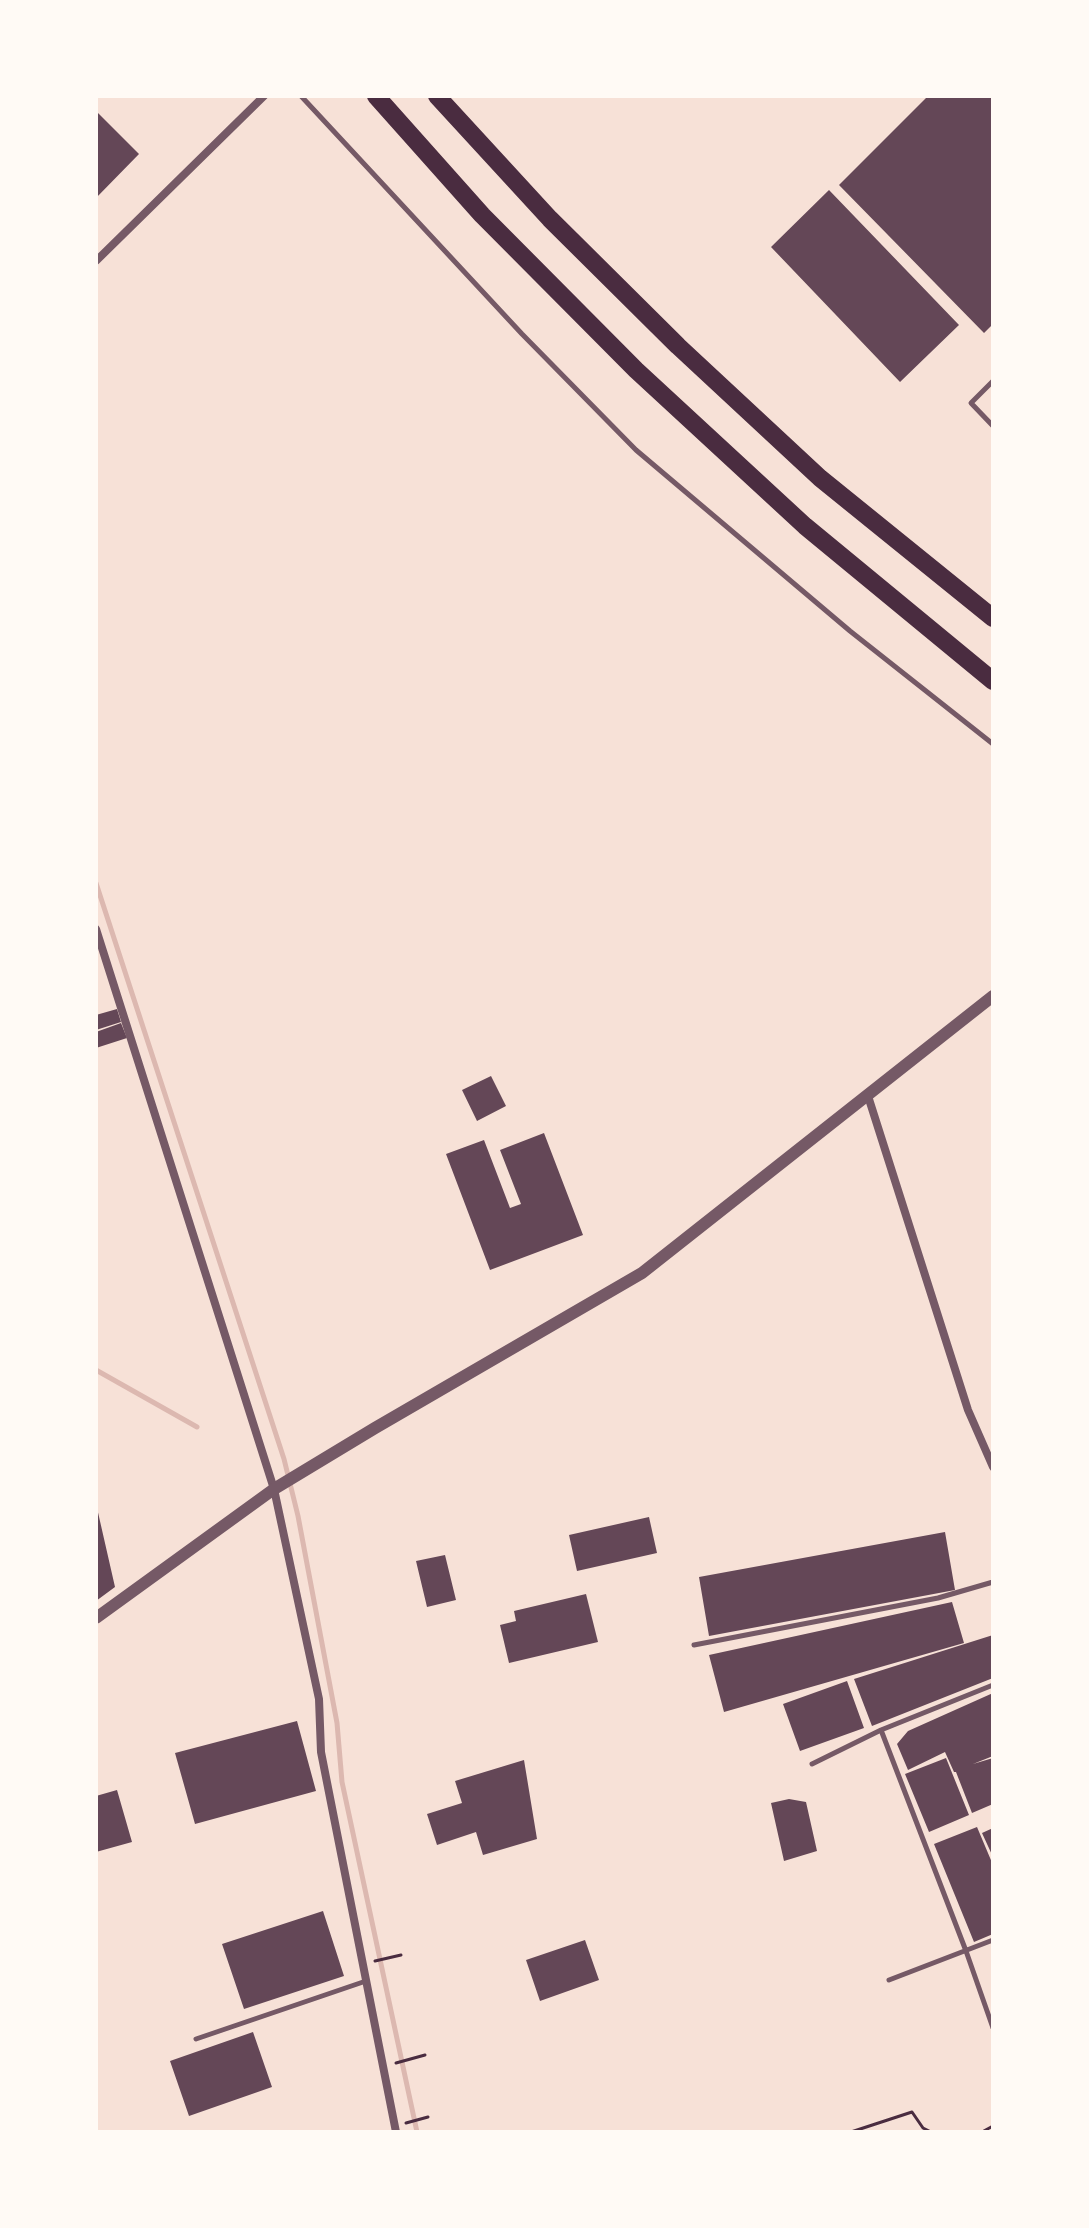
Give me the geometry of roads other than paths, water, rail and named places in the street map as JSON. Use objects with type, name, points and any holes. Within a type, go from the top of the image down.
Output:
[{"type":"highway","points":[[376,96],[482,215],[636,370],[805,526],[993,681]]},
{"type":"highway","points":[[437,96],[550,219],[678,346],[820,478],[993,618]]},
{"type":"street","points":[[96,261],[264,96]]},
{"type":"street","points":[[96,929],[274,1489],[319,1699],[321,1752],[396,2129]]},
{"type":"street","points":[[96,1618],[274,1489],[642,1273],[993,996]]},
{"type":"street","points":[[868,1096],[968,1410],[993,1467]]},
{"type":"lane","points":[[301,96],[522,334],[636,450],[850,631],[993,744]]},
{"type":"lane","points":[[993,381],[971,403],[993,426]]},
{"type":"lane","points":[[694,1645],[938,1598],[993,1582]]},
{"type":"lane","points":[[812,1764],[881,1730],[993,1685]]},
{"type":"lane","points":[[881,1730],[993,2028]]},
{"type":"lane","points":[[889,1980],[993,1940]]},
{"type":"lane","points":[[196,2039],[367,1980]]},
{"type":"waterway","points":[[96,883],[284,1459],[298,1516],[337,1723],[342,1782],[417,2132]]},
{"type":"waterway","points":[[96,1370],[197,1427]]}]
